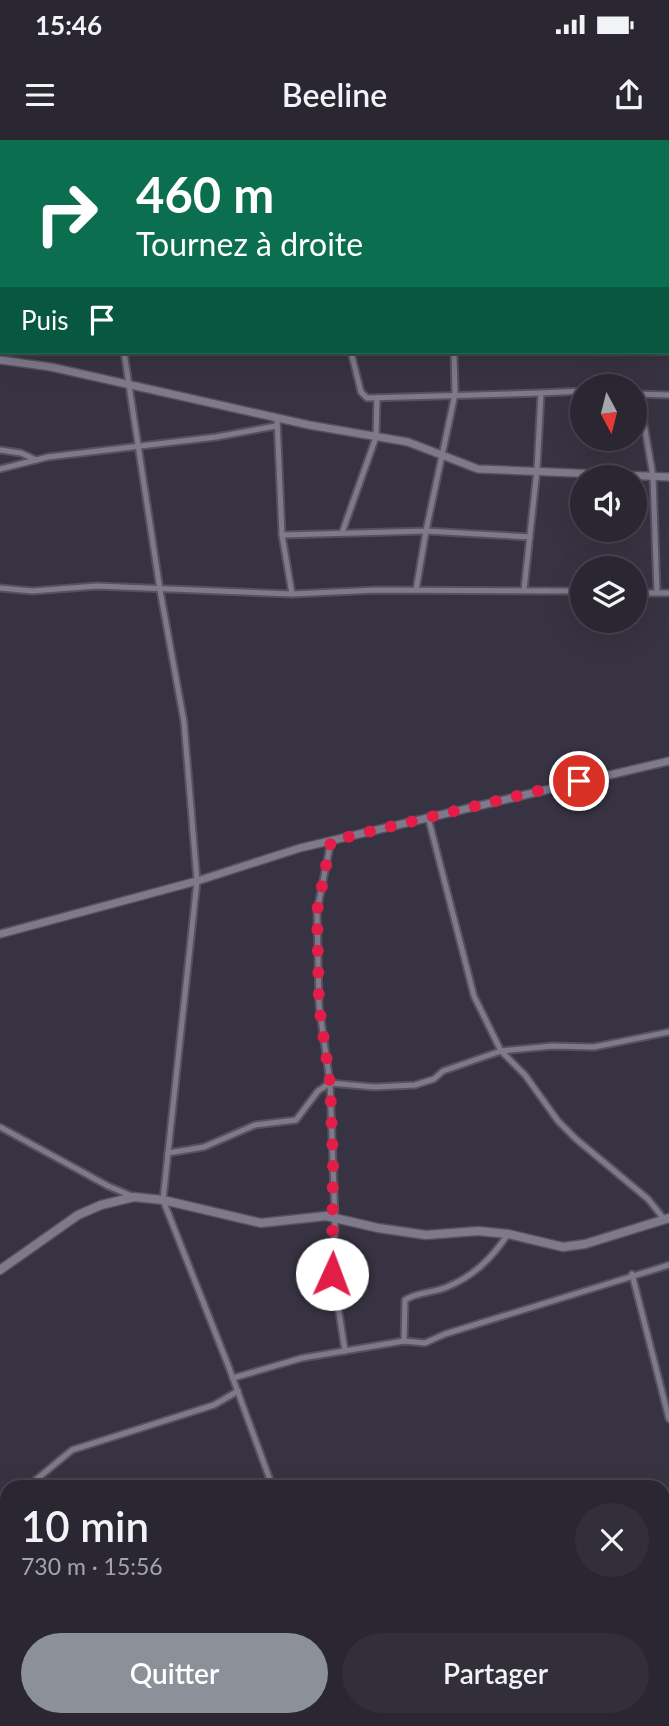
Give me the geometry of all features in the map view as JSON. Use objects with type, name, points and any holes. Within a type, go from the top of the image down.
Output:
[{"type":"main road","points":[[0,1270],[78,1215],[101,1205],[134,1197],[163,1200],[261,1223],[310,1216],[426,1235],[478,1231],[508,1234],[555,1246],[572,1247],[667,1219]]},
{"type":"street","points":[[124,354],[160,590],[184,722],[197,881],[163,1200],[270,1480]]},
{"type":"street","points":[[352,354],[363,397],[570,392]]},
{"type":"street","points":[[416,590],[455,394],[454,354]]},
{"type":"street","points":[[0,360],[51,367],[276,422],[408,442],[478,468],[669,477]]},
{"type":"street","points":[[524,590],[537,470],[541,393]]},
{"type":"street","points":[[648,394],[669,395]]},
{"type":"street","points":[[342,533],[376,437],[377,398]]},
{"type":"street","points":[[0,469],[36,460],[223,436],[276,422]]},
{"type":"street","points":[[276,422],[282,535],[292,594]]},
{"type":"street","points":[[0,450],[21,453],[36,460]]},
{"type":"street","points":[[648,450],[653,476],[657,593]]},
{"type":"street","points":[[282,535],[426,531],[530,537]]},
{"type":"street","points":[[0,588],[32,591],[97,586],[292,594],[416,590],[570,592]]},
{"type":"street","points":[[647,593],[669,593]]},
{"type":"street","points":[[0,934],[197,881],[331,841],[669,761]]},
{"type":"street","points":[[428,817],[474,996],[501,1051],[525,1075],[558,1121],[648,1199],[667,1219]]},
{"type":"street","points":[[331,841],[317,911],[319,1005],[330,1083],[335,1218],[332,1274],[345,1351]]},
{"type":"street","points":[[168,1153],[204,1147],[255,1125],[296,1120],[318,1091],[330,1083],[396,1087],[415,1085],[434,1079],[443,1071],[501,1051],[552,1046],[594,1047],[669,1032]]},
{"type":"street","points":[[0,1127],[108,1186],[134,1197]]},
{"type":"street","points":[[404,1341],[405,1300],[448,1287],[481,1267],[494,1255],[508,1234]]},
{"type":"street","points":[[233,1378],[302,1358],[404,1341],[425,1343],[632,1274],[669,1265]]},
{"type":"street","points":[[632,1274],[669,1419]]},
{"type":"street","points":[[36,1480],[72,1450],[214,1405],[238,1391]]},
{"type":"route","points":[[332,1274],[335,1218],[330,1083],[319,1005],[317,911],[331,841],[579,781]]}]
